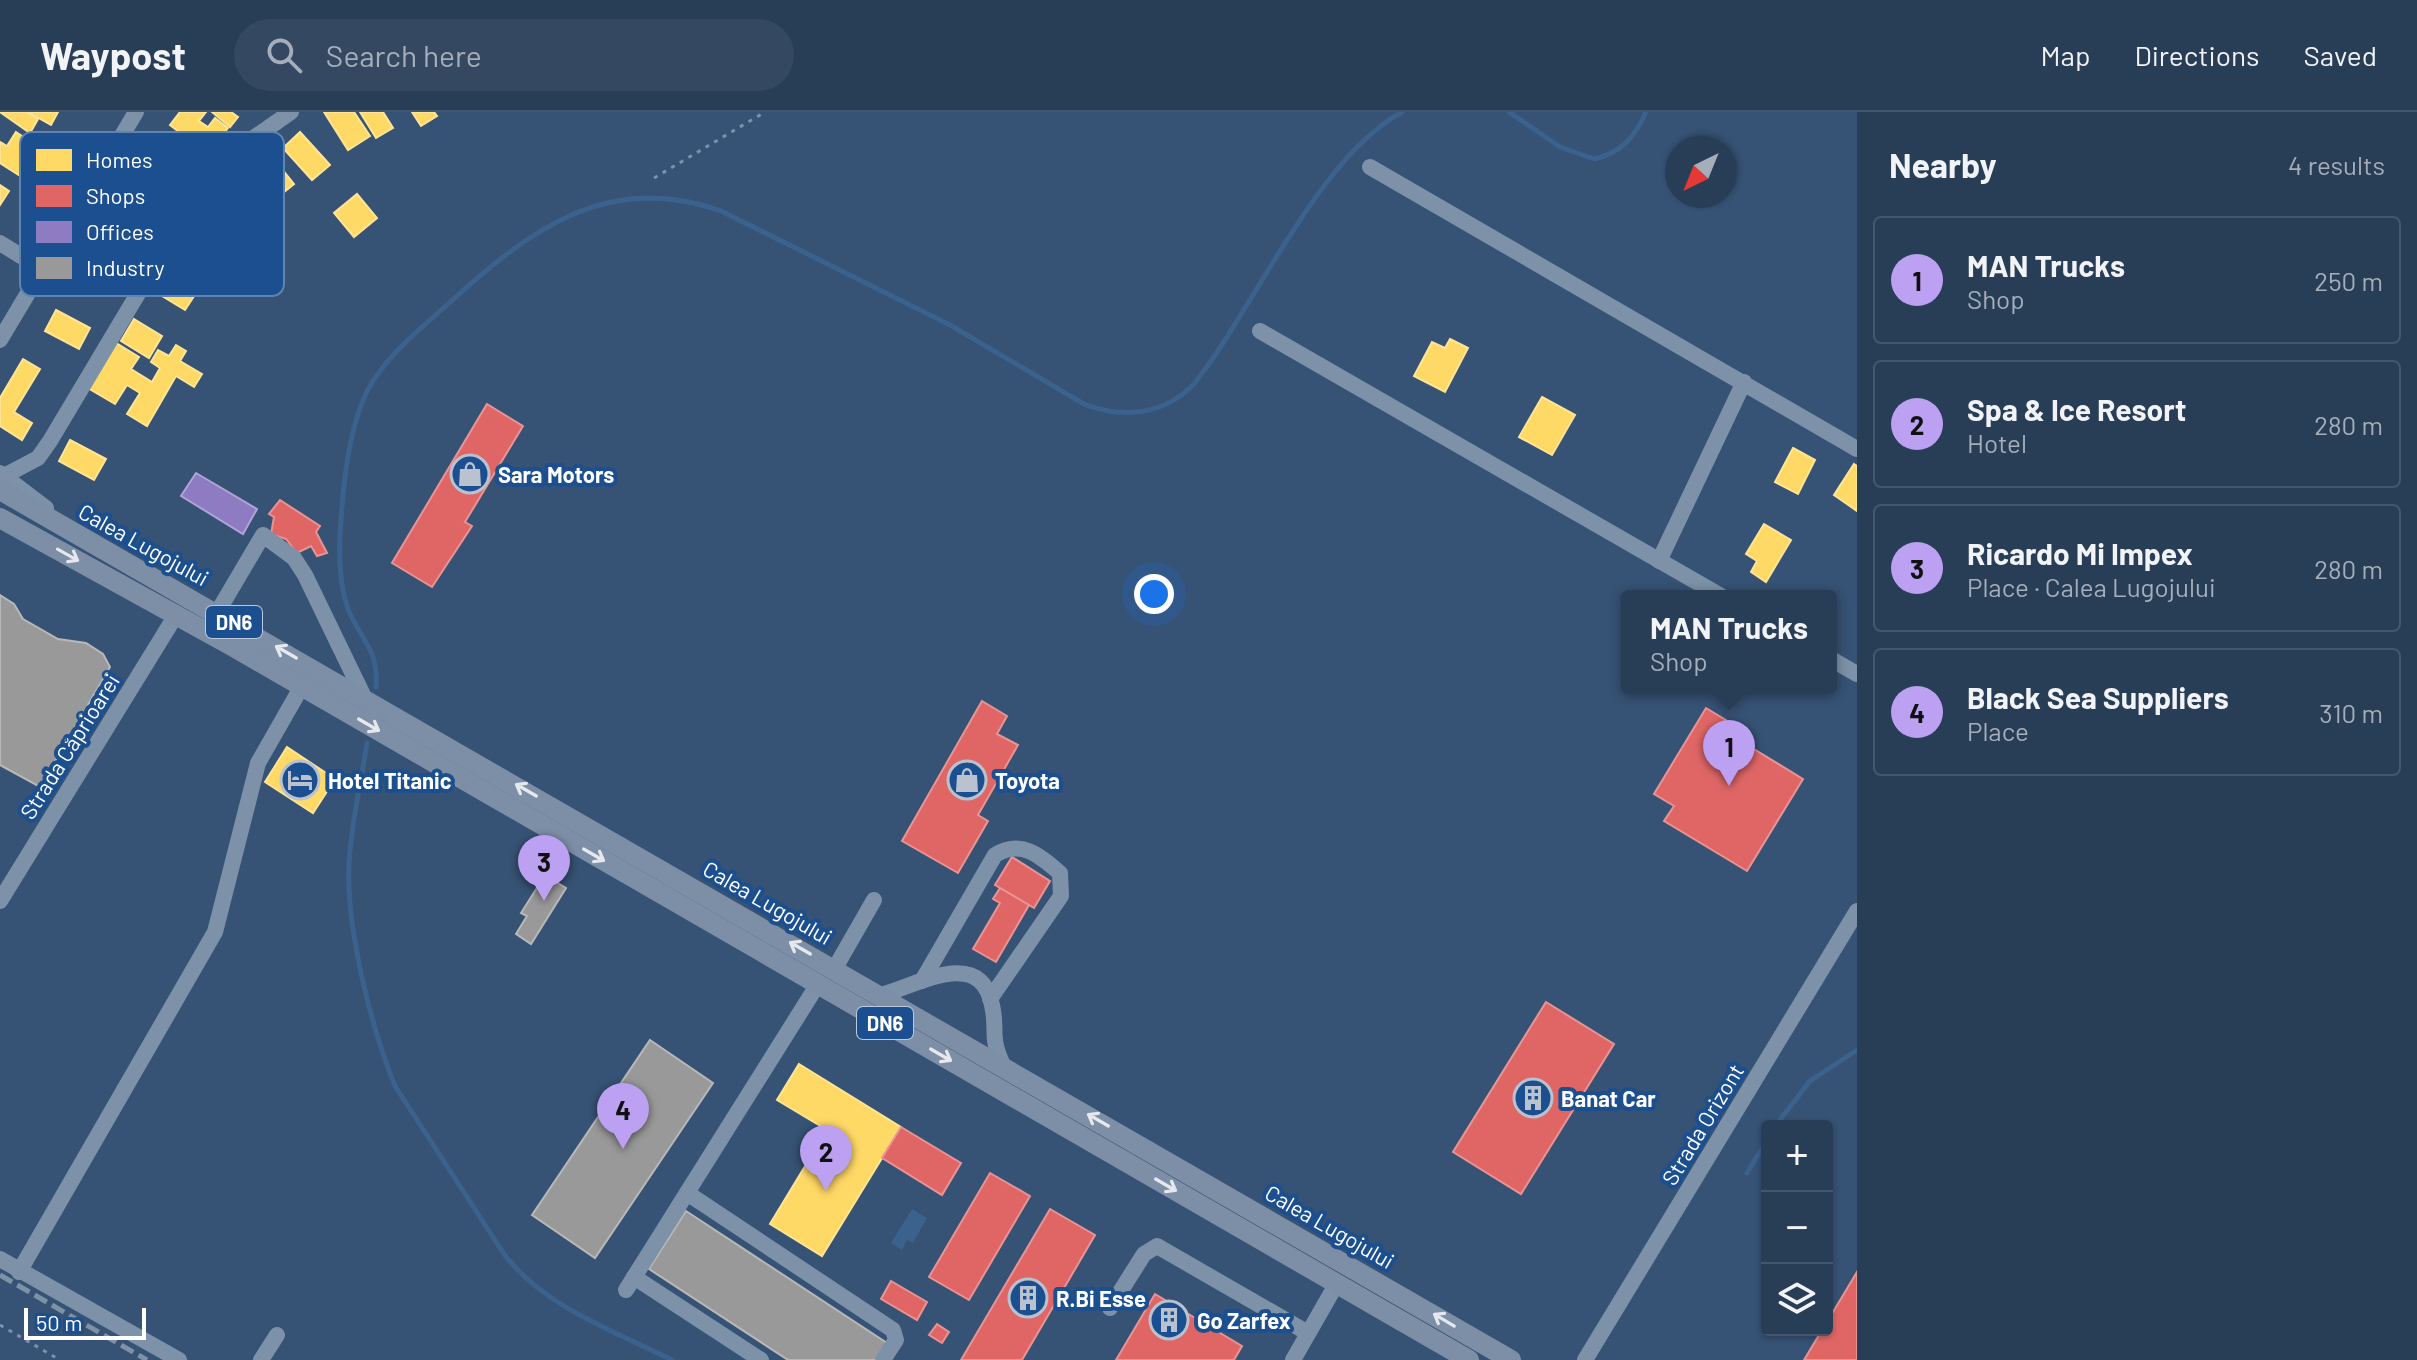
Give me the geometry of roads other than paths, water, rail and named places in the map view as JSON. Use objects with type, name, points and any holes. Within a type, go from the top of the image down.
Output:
[{"type":"main road","name":"Calea Lugojului","points":[[1,480],[89,541],[1511,1360]]},
{"type":"main road","name":"Calea Lugojului","points":[[1,521],[302,686],[1469,1360]]},
{"type":"street","points":[[124,132],[136,112]]},
{"type":"street","points":[[262,132],[291,112]]},
{"type":"street","points":[[1370,167],[1857,449]]},
{"type":"street","points":[[0,243],[20,255]]},
{"type":"street","points":[[0,340],[26,296]]},
{"type":"street","points":[[1,480],[38,458],[137,296]]},
{"type":"street","points":[[1260,331],[1710,590]]},
{"type":"street","points":[[1659,561],[1744,382]]},
{"type":"street","points":[[217,613],[263,535],[294,558],[305,575],[364,697]]},
{"type":"street","name":"Strada Căprioarei","points":[[0,901],[176,615]]},
{"type":"street","points":[[1837,662],[1857,674]]},
{"type":"street","points":[[19,1272],[215,932],[258,763],[302,686]]},
{"type":"street","points":[[922,981],[995,855],[1008,847],[1024,848],[1060,873],[1061,896],[990,999]]},
{"type":"street","points":[[835,968],[874,900]]},
{"type":"street","name":"Strada Orizont","points":[[1585,1360],[1857,911]]},
{"type":"street","points":[[881,995],[951,971],[965,975],[988,992],[993,1043],[1003,1065]]},
{"type":"street","points":[[761,1360],[630,1283],[818,984]]},
{"type":"street","points":[[687,1193],[893,1330],[896,1340],[883,1360]]},
{"type":"street","points":[[1110,1308],[1144,1254],[1157,1246],[1308,1333]]},
{"type":"street","points":[[0,1259],[179,1360]]},
{"type":"street","points":[[1293,1360],[1337,1283]]},
{"type":"street","points":[[261,1360],[277,1335]]},
{"type":"water","points":[[912,1209],[927,1218],[913,1243],[907,1240],[902,1250],[891,1243]]},
{"type":"waterway","points":[[376,687],[375,663],[348,609],[340,564],[344,485],[358,415],[371,384],[406,342],[477,278],[539,232],[571,215],[605,203],[641,198],[679,200],[721,211],[950,325],[1084,404],[1113,412],[1142,411],[1169,403],[1193,385],[1315,198],[1342,163],[1371,134],[1402,112]]},
{"type":"waterway","points":[[1509,112],[1560,147],[1594,159],[1612,153],[1626,143],[1646,112]]},
{"type":"waterway","points":[[367,743],[352,834],[349,889],[362,977],[377,1035],[395,1086],[504,1254],[520,1273],[581,1316],[672,1360]]},
{"type":"waterway","points":[[1780,1120],[1810,1081],[1857,1050]]},
{"type":"waterway","points":[[1747,1173],[1761,1150]]},
{"type":"railway","points":[[0,1275],[147,1360]]},
{"type":"place","name":"Sara Motors","points":[[470,474]]},
{"type":"place","name":"Hotel Titanic","points":[[300,780]]},
{"type":"place","name":"Toyota","points":[[967,780]]},
{"type":"place","name":"MAN Trucks","points":[[1729,786]]},
{"type":"place","name":"Ricardo Mi Impex","points":[[544,901]]},
{"type":"place","name":"Banat Car","points":[[1533,1098]]},
{"type":"place","name":"Black Sea Suppliers","points":[[623,1149]]},
{"type":"place","name":"Spa & Ice Resort","points":[[826,1191]]},
{"type":"place","name":"R.Bi Esse","points":[[1028,1298]]},
{"type":"place","name":"Go Zarfex","points":[[1169,1320]]}]
